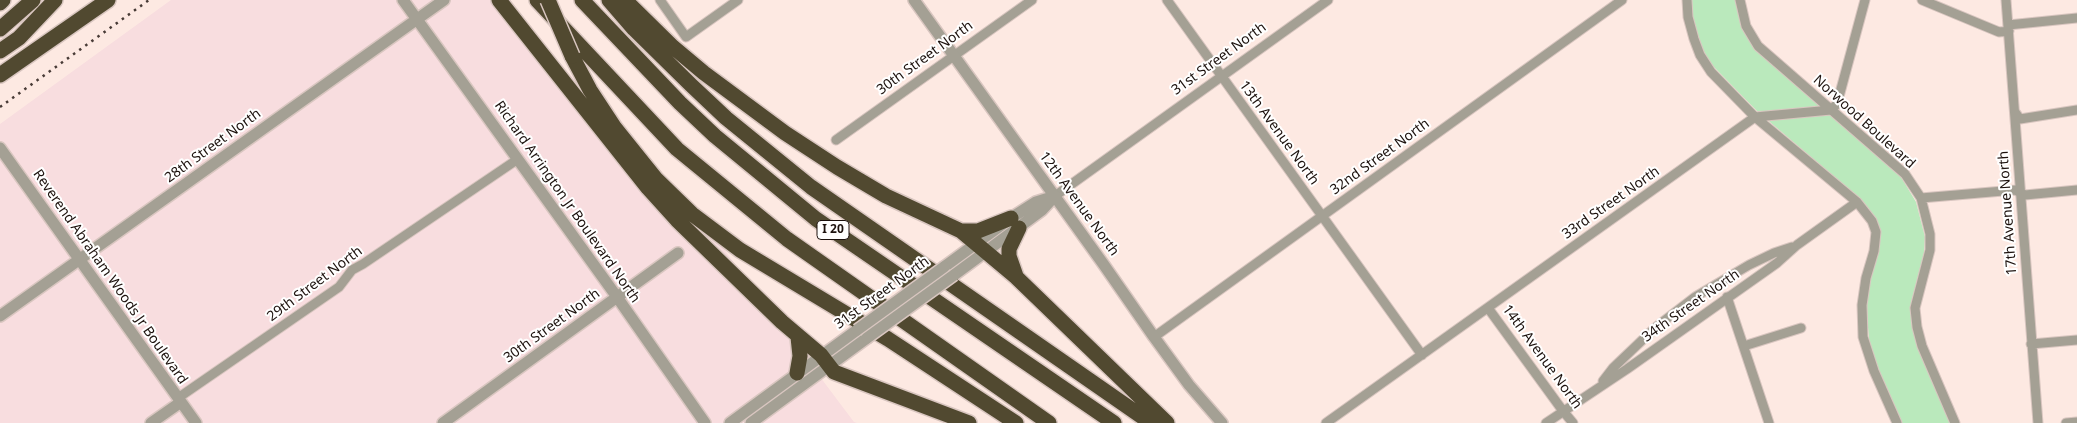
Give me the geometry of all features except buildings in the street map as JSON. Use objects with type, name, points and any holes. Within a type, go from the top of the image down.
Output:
[{"type":"highway","points":[[0,4],[3,0]]},
{"type":"highway","points":[[0,29],[33,0]]},
{"type":"highway","points":[[0,51],[38,20],[56,0]]},
{"type":"highway","points":[[0,75],[91,0]]},
{"type":"highway","points":[[30,52],[108,0]]},
{"type":"highway","points":[[499,0],[648,188],[707,250],[825,361],[834,372],[970,423]]},
{"type":"highway","name":"I 20","points":[[537,0],[677,150],[786,239],[1049,423]]},
{"type":"highway","points":[[548,0],[572,56],[603,111],[644,165],[692,214],[740,250],[888,339],[1016,423]]},
{"type":"highway","name":"I 20","points":[[582,0],[680,103],[715,136],[816,219],[1114,423]]},
{"type":"highway","points":[[609,0],[634,29],[691,86],[726,118],[803,180],[1151,423]]},
{"type":"highway","points":[[625,0],[673,47],[746,106],[837,168],[886,196],[961,231],[1016,277],[1167,423]]},
{"type":"highway","points":[[961,231],[978,232],[1015,223],[1009,256],[1016,277]]},
{"type":"highway","points":[[797,373],[800,356],[798,337]]},
{"type":"street","name":"Richard Arrington Jr Boulevard North","points":[[403,0],[617,297],[705,423]]},
{"type":"street","name":"28th Street North","points":[[0,316],[250,136],[444,0]]},
{"type":"street","points":[[660,0],[686,37],[738,0]]},
{"type":"street","name":"12th Avenue North","points":[[914,0],[1154,337],[1189,385],[1222,423]]},
{"type":"street","name":"30th Street North","points":[[836,140],[1032,0]]},
{"type":"street","name":"13th Avenue North","points":[[1167,0],[1422,355]]},
{"type":"street","name":"31st Street North","points":[[730,423],[797,373],[825,361],[867,338],[954,275],[981,248],[1015,223],[1036,202],[1055,196],[1328,0]]},
{"type":"street","name":"32nd Street North","points":[[1154,337],[1622,0]]},
{"type":"street","name":"Norwood Boulevard","points":[[1740,0],[1746,26],[1758,46],[1905,174],[1921,198],[1930,234],[1930,250],[1916,308],[1916,327],[1954,423]]},
{"type":"street","points":[[1756,116],[1831,110],[1837,104],[1865,0]]},
{"type":"street","points":[[1922,0],[1999,32],[2008,28],[2077,18]]},
{"type":"street","name":"17th Avenue North","points":[[2006,0],[2038,423]]},
{"type":"street","points":[[1686,1],[1688,17],[1700,55],[1721,84],[1857,202],[1872,220],[1876,232],[1874,251],[1866,278],[1862,305],[1863,337],[1874,371],[1896,423]]},
{"type":"street","points":[[2015,112],[2020,119],[2077,110]]},
{"type":"street","name":"33rd Street North","points":[[1326,423],[1756,116]]},
{"type":"street","name":"Reverend Abraham Woods Jr Boulevard","points":[[0,148],[196,423]]},
{"type":"street","name":"29th Street North","points":[[179,400],[339,287],[352,270],[518,159]]},
{"type":"street","points":[[1921,198],[2014,190],[2025,195],[2077,190]]},
{"type":"street","name":"34th Street North","points":[[1546,423],[1627,369],[1777,263],[1798,245],[1857,202]]},
{"type":"street","name":"34th Street North","points":[[1598,387],[1613,368],[1649,333],[1695,297],[1748,265],[1798,245]]},
{"type":"street","name":"31st Street North","points":[[751,423],[825,361],[857,330],[944,267],[981,248]]},
{"type":"street","name":"30th Street North","points":[[443,423],[678,253]]},
{"type":"street","points":[[1727,297],[1769,423]]},
{"type":"street","name":"14th Avenue North","points":[[1488,308],[1563,411],[1574,423]]},
{"type":"street","points":[[1744,346],[1801,328]]},
{"type":"street","points":[[2031,344],[2077,340]]},
{"type":"street","points":[[151,423],[179,400]]},
{"type":"street","points":[[2066,423],[2077,422]]},
{"type":"shaded area","points":[[171,0],[504,0],[717,240],[854,422],[857,423],[0,423],[0,124]]},
{"type":"green space","points":[[1691,0],[1736,0],[1744,28],[1901,177],[1916,202],[1925,237],[1924,253],[1911,303],[1912,328],[1950,423],[1901,423],[1878,373],[1870,348],[1866,307],[1870,277],[1879,248],[1879,231],[1872,215],[1858,197],[1757,111],[1710,63],[1699,43],[1692,21]]},
{"type":"railway","points":[[0,107],[149,0]]}]
